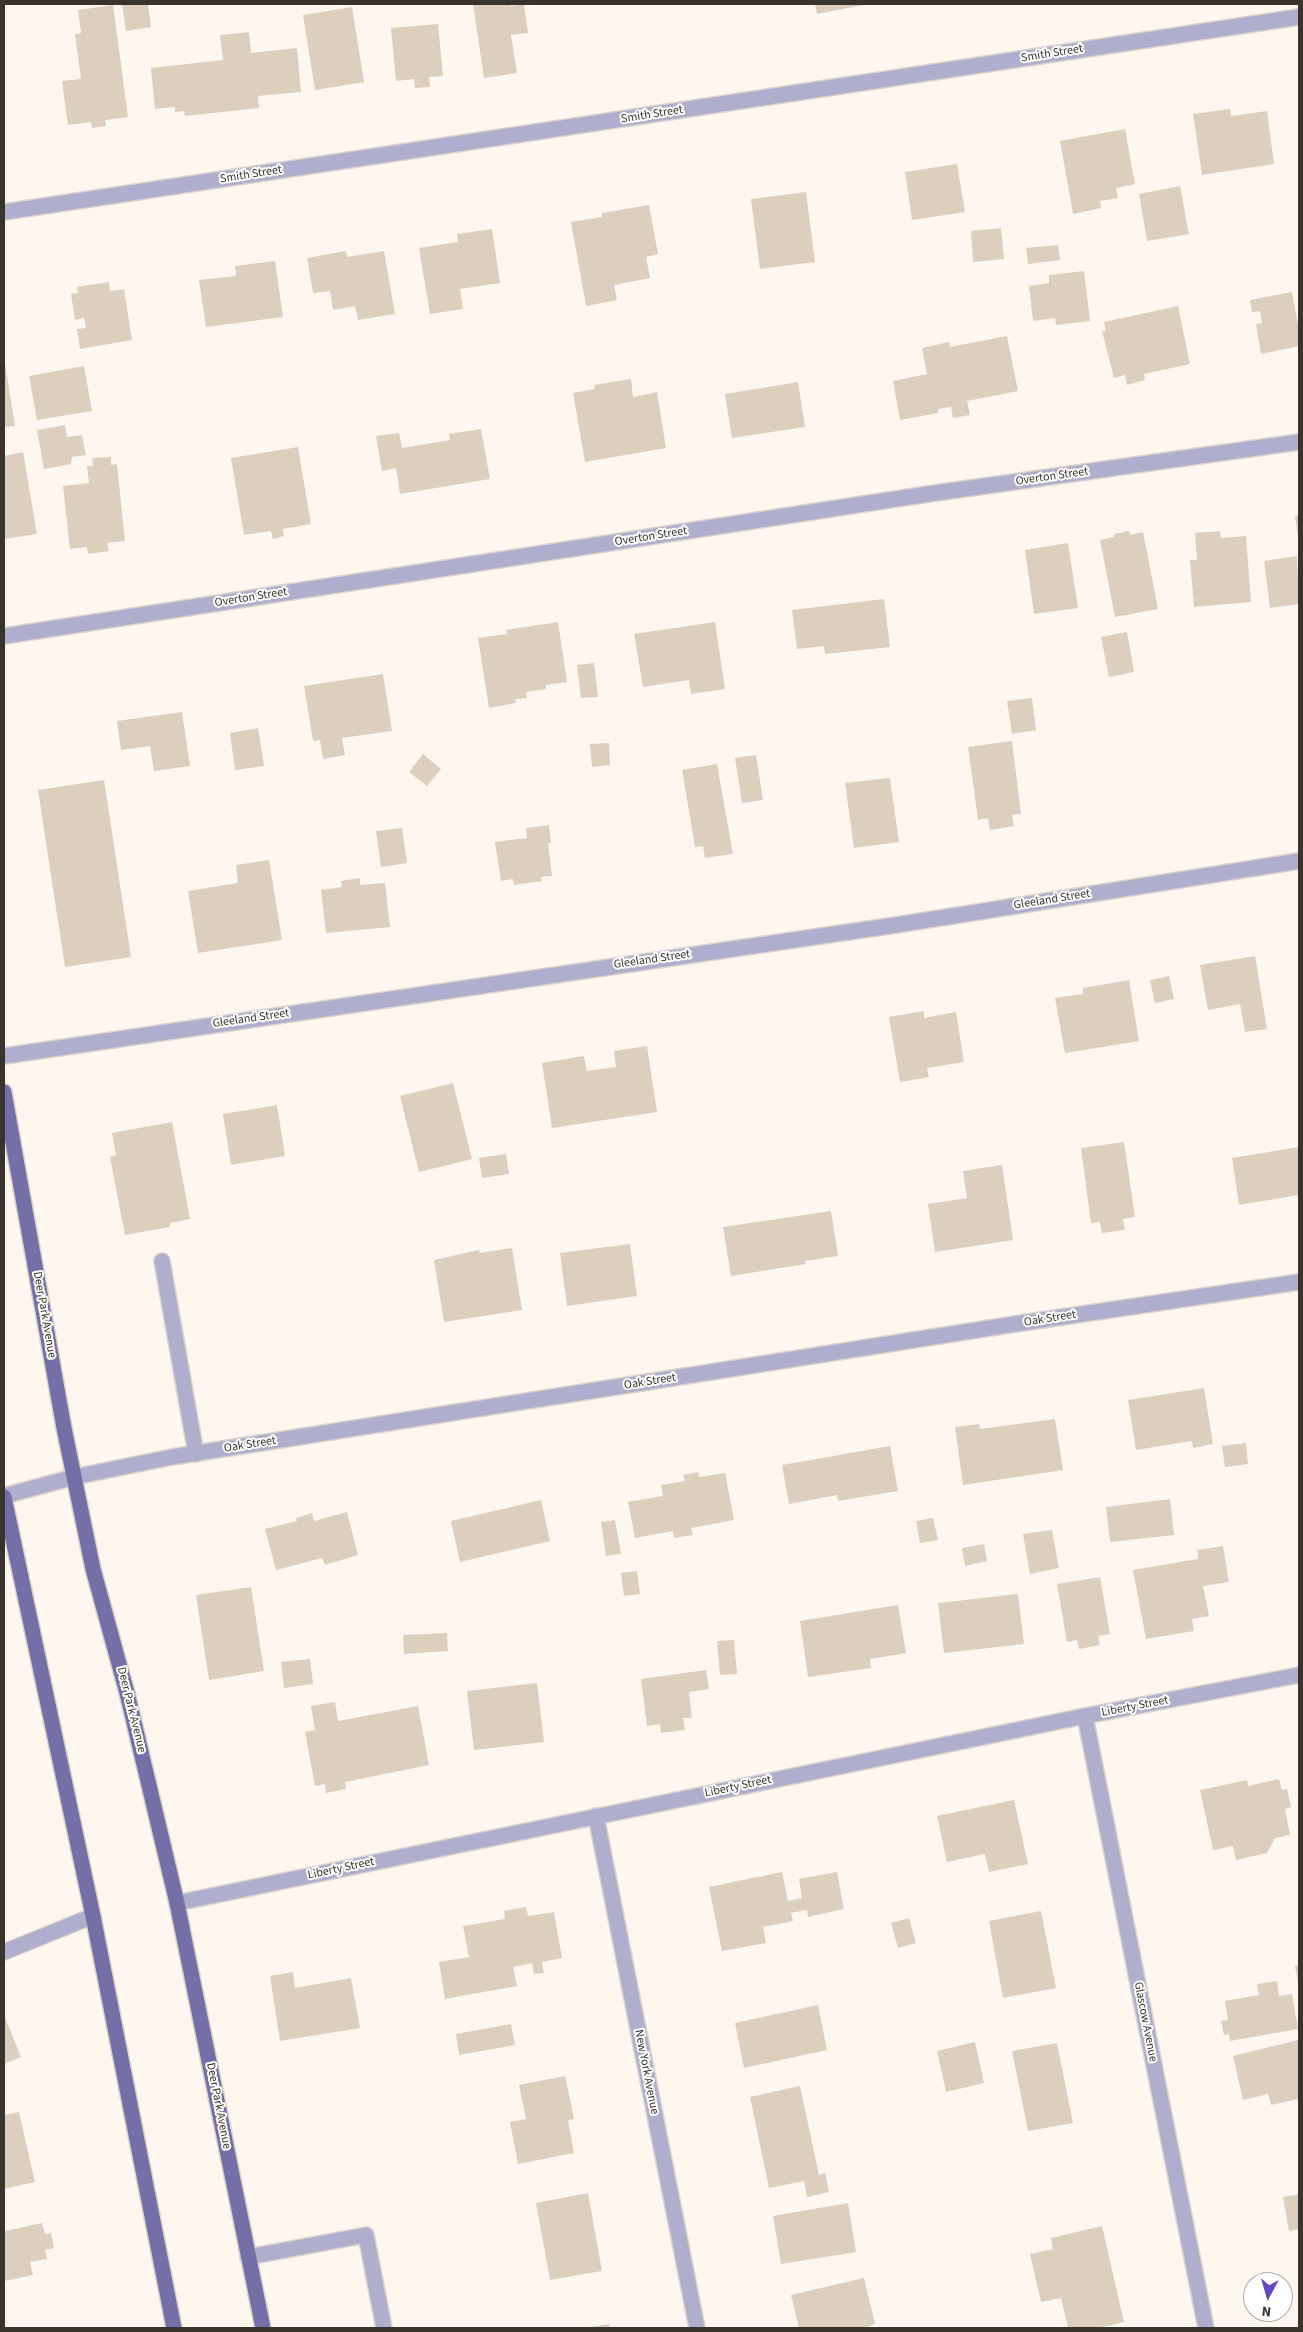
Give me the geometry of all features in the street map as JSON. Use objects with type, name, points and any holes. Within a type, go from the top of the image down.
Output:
[{"type":"main road","name":"Deer Park Avenue","points":[[4,1092],[74,1477],[93,1569],[127,1693],[178,1903],[263,2328]]},
{"type":"main road","points":[[4,1496],[93,1916],[174,2328]]},
{"type":"street","name":"Smith Street","points":[[4,212],[1299,17]]},
{"type":"street","name":"Overton Street","points":[[4,636],[935,493],[1299,442]]},
{"type":"street","name":"Gleeland Street","points":[[4,1056],[886,926],[1299,861]]},
{"type":"street","points":[[162,1261],[196,1454]]},
{"type":"street","name":"Oak Street","points":[[4,1496],[74,1477],[196,1454],[1006,1326],[1299,1282]]},
{"type":"street","name":"Liberty Street","points":[[178,1903],[1085,1716],[1299,1675]]},
{"type":"street","name":"Glascow Avenue","points":[[1085,1716],[1206,2328]]},
{"type":"street","name":"New York Avenue","points":[[596,1816],[696,2328]]},
{"type":"street","points":[[4,1952],[93,1916]]},
{"type":"street","points":[[248,2257],[366,2235],[384,2328]]},
{"type":"building","points":[[122,4],[148,4],[151,27],[126,31]]},
{"type":"building","points":[[473,4],[510,4],[511,6],[524,4],[528,33],[511,35],[517,73],[484,78]]},
{"type":"building","points":[[815,4],[863,4],[863,5],[817,14]]},
{"type":"building","points":[[113,5],[128,117],[105,120],[106,126],[92,128],[91,122],[68,125],[62,81],[81,79],[75,34],[81,33],[78,10]]},
{"type":"building","points":[[352,7],[364,82],[315,90],[303,15]]},
{"type":"building","points":[[438,24],[443,76],[429,77],[430,87],[415,88],[414,79],[396,81],[391,28]]},
{"type":"building","points":[[249,32],[251,53],[297,48],[301,92],[258,96],[259,108],[185,116],[184,111],[175,112],[175,107],[155,109],[151,68],[223,60],[220,35]]},
{"type":"building","points":[[1230,109],[1231,116],[1267,111],[1274,164],[1202,175],[1193,114]]},
{"type":"building","points":[[1125,129],[1135,184],[1116,188],[1118,198],[1100,201],[1101,208],[1073,214],[1060,141]]},
{"type":"building","points":[[957,164],[965,212],[912,220],[905,172]]},
{"type":"building","points":[[1180,186],[1189,234],[1147,241],[1139,194]]},
{"type":"building","points":[[806,192],[815,262],[760,269],[751,199]]},
{"type":"building","points":[[649,205],[658,254],[646,257],[650,278],[614,285],[617,300],[586,306],[571,222],[602,217],[602,213]]},
{"type":"building","points":[[1001,228],[1004,259],[973,262],[971,231]]},
{"type":"building","points":[[492,229],[500,283],[460,289],[463,309],[430,314],[419,248],[458,242],[457,234]]},
{"type":"building","points":[[1058,245],[1060,260],[1028,264],[1026,248]]},
{"type":"building","points":[[346,251],[347,257],[384,251],[395,314],[358,320],[355,306],[333,310],[330,291],[313,293],[307,258]]},
{"type":"building","points":[[275,261],[283,317],[206,327],[199,280],[236,276],[235,266]]},
{"type":"building","points":[[1084,271],[1090,321],[1056,325],[1055,318],[1033,321],[1029,286],[1049,283],[1049,275]]},
{"type":"building","points":[[109,282],[110,291],[124,289],[132,340],[80,349],[77,329],[86,328],[84,318],[75,320],[71,294],[78,293],[77,287]]},
{"type":"building","points":[[1292,292],[1299,329],[1299,346],[1261,354],[1256,324],[1262,323],[1260,311],[1252,312],[1250,300]]},
{"type":"building","points":[[1178,306],[1190,364],[1144,374],[1145,380],[1127,385],[1125,375],[1114,378],[1102,331],[1106,331],[1104,322]]},
{"type":"building","points":[[1007,336],[1018,391],[967,401],[970,415],[953,418],[951,407],[938,409],[938,413],[900,420],[893,381],[927,374],[922,348],[949,342],[950,347]]},
{"type":"building","points":[[4,357],[15,426],[4,427]]},
{"type":"building","points":[[84,366],[92,411],[37,420],[29,376]]},
{"type":"building","points":[[631,379],[633,397],[657,392],[666,448],[585,462],[573,393],[595,389],[594,385]]},
{"type":"building","points":[[798,382],[805,427],[732,438],[725,394]]},
{"type":"building","points":[[65,425],[67,437],[82,435],[86,455],[72,457],[71,464],[44,469],[37,430]]},
{"type":"building","points":[[481,429],[490,479],[400,494],[396,468],[382,471],[376,436],[399,433],[402,448],[450,440],[449,434]]},
{"type":"building","points":[[298,447],[311,524],[283,529],[284,536],[273,539],[271,531],[244,535],[231,458]]},
{"type":"building","points":[[23,452],[37,534],[4,539],[4,456]]},
{"type":"building","points":[[111,457],[111,465],[117,464],[125,541],[107,543],[109,551],[88,554],[87,547],[70,549],[63,486],[89,483],[87,466],[93,466],[92,458]]},
{"type":"building","points":[[1299,515],[1299,536],[1298,536],[1295,516]]},
{"type":"building","points":[[1129,531],[1130,535],[1143,532],[1158,609],[1115,617],[1100,540],[1114,537],[1114,534]]},
{"type":"building","points":[[1220,531],[1221,538],[1246,536],[1251,602],[1194,607],[1190,560],[1197,560],[1195,533]]},
{"type":"building","points":[[1068,543],[1078,608],[1034,614],[1025,550]]},
{"type":"building","points":[[1297,556],[1299,604],[1270,608],[1264,561]]},
{"type":"building","points":[[884,599],[890,647],[825,654],[824,646],[797,649],[792,610]]},
{"type":"building","points":[[558,622],[567,682],[546,685],[546,689],[526,692],[527,698],[515,699],[516,703],[489,708],[478,638],[507,634],[506,630]]},
{"type":"building","points":[[715,622],[725,689],[691,694],[689,680],[643,687],[634,634]]},
{"type":"building","points":[[1127,632],[1134,672],[1109,677],[1101,637]]},
{"type":"building","points":[[594,663],[598,697],[581,698],[577,665]]},
{"type":"building","points":[[383,674],[392,731],[342,738],[345,755],[323,759],[320,740],[313,741],[304,686]]},
{"type":"building","points":[[1032,698],[1036,730],[1012,734],[1007,701]]},
{"type":"building","points":[[182,712],[190,766],[154,771],[150,746],[121,750],[117,721]]},
{"type":"building","points":[[258,728],[264,766],[235,770],[230,733]]},
{"type":"building","points":[[1012,741],[1021,814],[1012,815],[1014,826],[990,830],[988,818],[978,820],[968,747]]},
{"type":"building","points":[[609,743],[610,765],[592,767],[590,744]]},
{"type":"building","points":[[423,754],[441,769],[427,786],[409,772]]},
{"type":"building","points":[[756,755],[763,800],[742,803],[735,758]]},
{"type":"building","points":[[717,764],[733,854],[705,858],[703,846],[695,847],[682,770]]},
{"type":"building","points":[[890,778],[899,842],[854,848],[845,783]]},
{"type":"building","points":[[104,780],[131,957],[65,967],[38,790]]},
{"type":"building","points":[[549,825],[551,843],[548,843],[552,876],[541,877],[542,881],[514,885],[513,879],[501,881],[495,842],[527,838],[526,828]]},
{"type":"building","points":[[402,828],[407,863],[381,867],[376,831]]},
{"type":"building","points":[[269,860],[282,940],[198,953],[188,891],[238,883],[236,865]]},
{"type":"building","points":[[360,878],[360,885],[385,883],[390,927],[326,933],[321,890],[342,887],[341,881]]},
{"type":"building","points":[[1255,956],[1267,1029],[1245,1032],[1240,1004],[1208,1010],[1200,965]]},
{"type":"building","points":[[1169,976],[1174,999],[1155,1003],[1150,980]]},
{"type":"building","points":[[1129,980],[1139,1041],[1065,1053],[1055,998],[1083,994],[1083,988]]},
{"type":"building","points":[[924,1011],[924,1018],[956,1012],[964,1062],[927,1068],[929,1077],[900,1082],[889,1017]]},
{"type":"building","points":[[647,1046],[657,1112],[552,1128],[542,1063],[584,1056],[587,1071],[616,1067],[614,1051]]},
{"type":"building","points":[[453,1083],[472,1159],[419,1172],[400,1096]]},
{"type":"building","points":[[277,1105],[285,1156],[231,1165],[223,1114]]},
{"type":"building","points":[[172,1122],[190,1219],[170,1223],[170,1227],[125,1235],[110,1157],[116,1155],[112,1133]]},
{"type":"building","points":[[1124,1142],[1135,1217],[1123,1219],[1125,1230],[1102,1233],[1100,1222],[1091,1223],[1081,1148]]},
{"type":"building","points":[[1299,1147],[1299,1195],[1239,1205],[1232,1158]]},
{"type":"building","points":[[506,1154],[509,1174],[482,1178],[479,1158]]},
{"type":"building","points":[[1002,1165],[1013,1240],[935,1252],[928,1204],[967,1198],[963,1171]]},
{"type":"building","points":[[831,1211],[838,1256],[805,1261],[806,1264],[731,1276],[723,1227]]},
{"type":"building","points":[[630,1244],[637,1296],[567,1306],[560,1253]]},
{"type":"building","points":[[512,1248],[522,1310],[444,1322],[434,1260],[479,1250],[480,1253]]},
{"type":"building","points":[[1204,1388],[1213,1444],[1193,1448],[1192,1441],[1136,1450],[1128,1400]]},
{"type":"building","points":[[1055,1419],[1063,1470],[963,1485],[955,1427],[979,1424],[980,1429]]},
{"type":"building","points":[[1246,1443],[1248,1464],[1225,1467],[1222,1446]]},
{"type":"building","points":[[890,1446],[898,1491],[838,1501],[837,1495],[789,1504],[782,1465]]},
{"type":"building","points":[[698,1472],[699,1477],[725,1473],[734,1520],[691,1528],[693,1535],[674,1538],[673,1531],[635,1538],[628,1502],[663,1496],[661,1485],[685,1481],[683,1475]]},
{"type":"building","points":[[1170,1499],[1174,1535],[1110,1542],[1106,1507]]},
{"type":"building","points":[[541,1500],[550,1541],[460,1562],[451,1521]]},
{"type":"building","points":[[347,1512],[358,1555],[325,1565],[322,1558],[276,1570],[265,1529],[297,1521],[296,1518],[312,1513],[314,1521]]},
{"type":"building","points":[[933,1518],[938,1540],[920,1543],[916,1521]]},
{"type":"building","points":[[615,1520],[621,1554],[606,1556],[601,1522]]},
{"type":"building","points":[[1052,1530],[1059,1568],[1030,1574],[1023,1534]]},
{"type":"building","points":[[984,1544],[987,1561],[965,1566],[962,1548]]},
{"type":"building","points":[[1223,1546],[1229,1582],[1203,1586],[1209,1616],[1192,1619],[1194,1631],[1146,1639],[1133,1570],[1198,1559],[1197,1550]]},
{"type":"building","points":[[637,1571],[640,1594],[624,1596],[621,1573]]},
{"type":"building","points":[[1100,1577],[1110,1634],[1098,1636],[1100,1645],[1079,1649],[1077,1640],[1067,1642],[1057,1584]]},
{"type":"building","points":[[251,1587],[264,1671],[209,1680],[196,1595]]},
{"type":"building","points":[[1018,1594],[1024,1644],[944,1653],[938,1603]]},
{"type":"building","points":[[898,1605],[906,1653],[870,1659],[871,1668],[808,1677],[800,1621]]},
{"type":"building","points":[[447,1633],[448,1651],[404,1654],[403,1635]]},
{"type":"building","points":[[734,1640],[737,1674],[720,1675],[717,1641]]},
{"type":"building","points":[[310,1659],[313,1684],[284,1688],[281,1662]]},
{"type":"building","points":[[706,1670],[709,1689],[689,1692],[692,1718],[683,1718],[685,1730],[661,1733],[660,1724],[647,1726],[641,1679]]},
{"type":"building","points":[[537,1683],[544,1742],[474,1750],[467,1691]]},
{"type":"building","points":[[335,1702],[338,1721],[418,1706],[429,1765],[345,1782],[346,1789],[326,1793],[325,1784],[315,1786],[305,1732],[315,1730],[311,1706]]},
{"type":"building","points":[[1279,1779],[1282,1790],[1287,1789],[1291,1807],[1285,1809],[1290,1835],[1275,1838],[1267,1853],[1236,1860],[1233,1846],[1213,1850],[1200,1790],[1247,1780],[1248,1786]]},
{"type":"building","points":[[1014,1800],[1028,1864],[989,1872],[985,1854],[947,1862],[937,1816]]},
{"type":"building","points":[[782,1872],[788,1901],[802,1898],[799,1879],[837,1872],[844,1909],[808,1917],[807,1910],[791,1913],[793,1921],[763,1927],[766,1943],[722,1951],[709,1887]]},
{"type":"building","points":[[526,1907],[528,1916],[554,1912],[562,1958],[542,1962],[544,1973],[534,1974],[532,1963],[513,1967],[517,1986],[445,1999],[439,1962],[469,1957],[463,1926],[505,1919],[504,1911]]},
{"type":"building","points":[[1041,1911],[1056,1988],[1003,1998],[989,1921]]},
{"type":"building","points":[[909,1918],[916,1943],[898,1948],[891,1923]]},
{"type":"building","points":[[1299,1965],[1299,1982],[1298,1982],[1295,1966]]},
{"type":"building","points":[[293,1972],[295,1988],[351,1978],[360,2028],[280,2041],[270,1976]]},
{"type":"building","points":[[1277,1981],[1279,1996],[1292,1994],[1298,2029],[1230,2041],[1229,2034],[1224,2035],[1221,2021],[1228,2020],[1225,2001],[1259,1995],[1257,1984]]},
{"type":"building","points":[[818,2005],[827,2050],[744,2068],[735,2023]]},
{"type":"building","points":[[4,2015],[21,2057],[4,2064]]},
{"type":"building","points":[[511,2024],[515,2045],[459,2055],[456,2034]]},
{"type":"building","points":[[1298,2040],[1299,2099],[1271,2105],[1268,2094],[1243,2100],[1233,2056]]},
{"type":"building","points":[[975,2042],[984,2083],[946,2092],[937,2051]]},
{"type":"building","points":[[1057,2043],[1073,2123],[1028,2131],[1012,2051]]},
{"type":"building","points":[[565,2076],[574,2119],[568,2120],[574,2153],[518,2164],[510,2122],[526,2119],[519,2085]]},
{"type":"building","points":[[800,2086],[819,2175],[825,2173],[829,2192],[807,2197],[804,2181],[769,2188],[750,2097]]},
{"type":"building","points":[[19,2112],[35,2182],[4,2189],[4,2115]]},
{"type":"building","points":[[588,2193],[602,2271],[550,2280],[536,2203]]},
{"type":"building","points":[[1299,2194],[1299,2229],[1289,2231],[1283,2197]]},
{"type":"building","points":[[848,2203],[856,2252],[781,2264],[773,2216]]},
{"type":"building","points":[[42,2223],[45,2234],[51,2233],[54,2248],[45,2250],[47,2259],[30,2262],[33,2275],[4,2281],[5,2231]]},
{"type":"building","points":[[1102,2226],[1124,2322],[1099,2328],[1068,2328],[1061,2298],[1041,2302],[1030,2254],[1053,2249],[1051,2238]]},
{"type":"building","points":[[864,2278],[875,2324],[865,2328],[799,2328],[791,2295]]},
{"type":"building","points":[[609,2324],[610,2328],[591,2328],[591,2327]]}]
